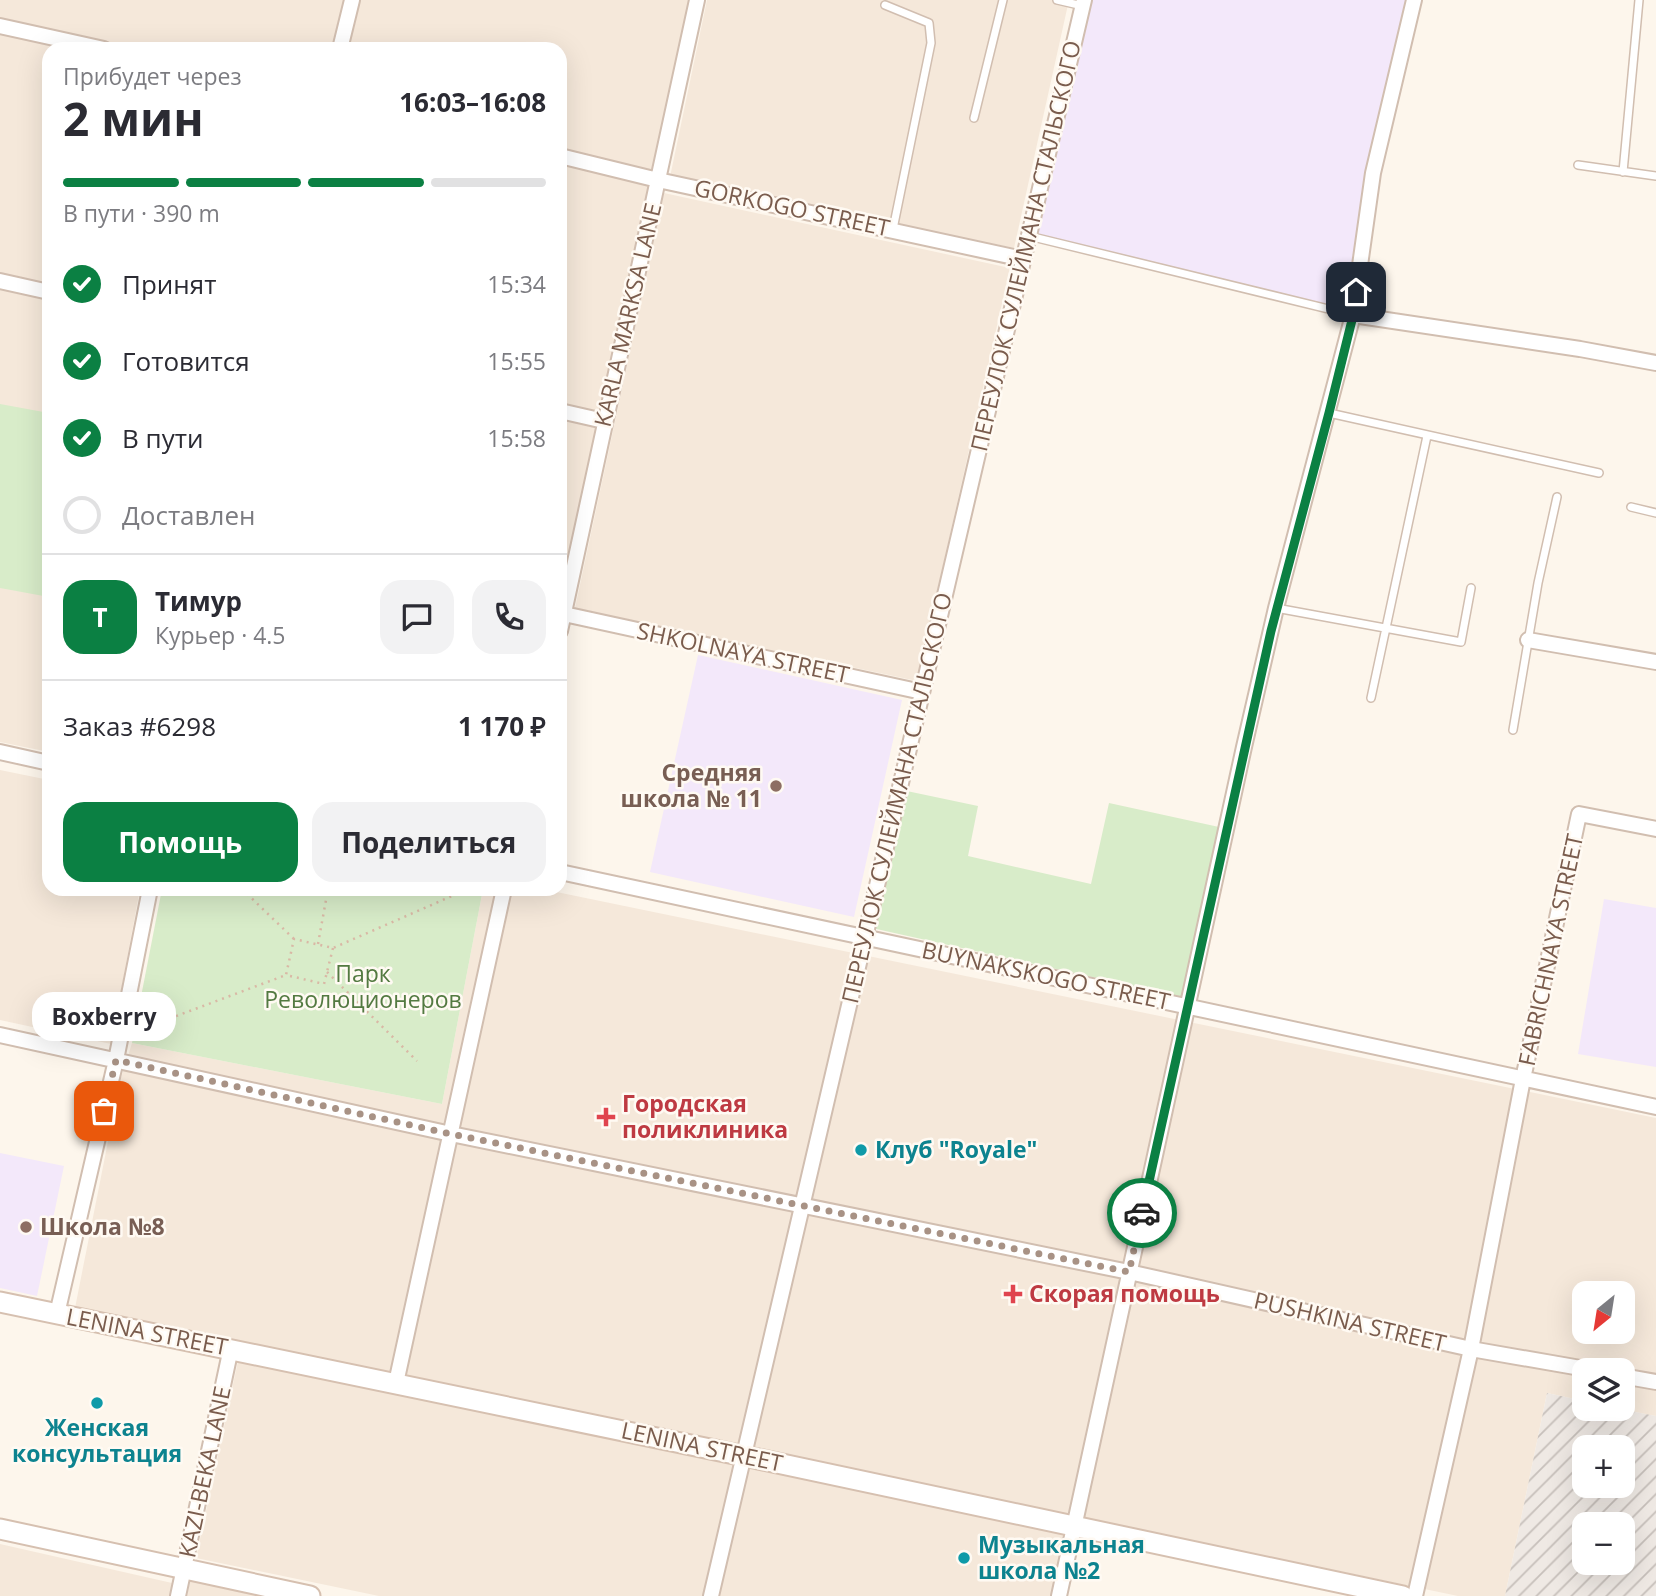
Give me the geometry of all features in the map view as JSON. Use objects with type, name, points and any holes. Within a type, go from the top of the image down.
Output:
[{"type":"street","points":[[342,42],[352,0]]},
{"type":"street","name":"KARLA MARKSA LANE","points":[[567,600],[697,0]]},
{"type":"street","points":[[1059,1596],[1276,608],[1353,316],[1373,173],[1414,0]]},
{"type":"street","name":"ПЕРЕУЛОК СУЛЕЙМАНА СТАЛЬСКОГО","points":[[711,1596],[1083,3]]},
{"type":"street","points":[[0,26],[72,42]]},
{"type":"street","name":"GORKOGO STREET","points":[[567,158],[1023,259]]},
{"type":"street","points":[[0,281],[42,290]]},
{"type":"street","points":[[1353,316],[1580,349],[1656,363]]},
{"type":"street","points":[[567,413],[604,421]]},
{"type":"street","name":"SHKOLNAYA STREET","points":[[567,615],[922,692]]},
{"type":"street","points":[[1528,640],[1656,662]]},
{"type":"street","points":[[0,752],[42,761]]},
{"type":"street","name":"FABRICHNAYA STREET","points":[[1523,1079],[1579,814],[1656,829]]},
{"type":"street","name":"BUYNAKSKOGO STREET","points":[[567,873],[1656,1107]]},
{"type":"street","points":[[57,1314],[116,1060],[149,896]]},
{"type":"street","points":[[396,1383],[502,896]]},
{"type":"street","name":"PUSHKINA STREET","points":[[0,1035],[451,1134],[1129,1272],[1471,1349],[1572,1367]]},
{"type":"street","points":[[1415,1596],[1471,1349],[1523,1079]]},
{"type":"street","name":"LENINA STREET","points":[[0,1302],[231,1348],[1403,1596]]},
{"type":"street","name":"KAZI-BEKA LANE","points":[[178,1596],[231,1348]]},
{"type":"street","points":[[1635,1378],[1656,1382]]},
{"type":"street","points":[[0,1529],[310,1596]]},
{"type":"lane","points":[[974,118],[1003,0]]},
{"type":"lane","points":[[1057,0],[1083,3]]},
{"type":"lane","points":[[1623,172],[1639,0]]},
{"type":"lane","points":[[886,5],[929,23],[932,43],[893,229]]},
{"type":"lane","points":[[1578,165],[1656,176]]},
{"type":"lane","points":[[1029,236],[1353,316]]},
{"type":"lane","points":[[1329,413],[1599,472]]},
{"type":"lane","points":[[1371,698],[1427,436]]},
{"type":"lane","points":[[1513,730],[1557,496]]},
{"type":"lane","points":[[1631,507],[1656,513]]},
{"type":"lane","points":[[1276,608],[1461,642],[1471,588]]},
{"type":"path","points":[[249,896],[294,939],[333,948],[452,896]]},
{"type":"path","points":[[318,944],[327,896]]},
{"type":"path","points":[[286,975],[294,939]]},
{"type":"path","points":[[163,1021],[286,975],[324,984],[333,948]]},
{"type":"path","points":[[327,972],[417,1061]]},
{"type":"shaded area","points":[[0,0],[691,0],[567,572],[567,42],[42,42],[42,751],[0,742]]},
{"type":"shaded area","points":[[707,0],[1069,0],[1014,248],[670,177]]},
{"type":"shaded area","points":[[1084,0],[1417,0],[1353,315],[1029,236]]},
{"type":"shaded area","points":[[664,193],[1010,268],[917,681],[575,608]]},
{"type":"shaded area","name":"Средняя школа № 11","points":[[698,655],[902,700],[854,917],[650,872]]},
{"type":"shaded area","points":[[0,770],[42,779],[42,896],[139,896],[111,1044],[0,1020]]},
{"type":"shaded area","points":[[567,894],[1656,1118],[1656,1416],[1635,1412],[1635,1358],[1572,1358],[1572,1398],[1547,1393],[1505,1596],[1458,1596],[75,1308],[120,1081],[132,1043],[442,1104],[482,896]]},
{"type":"shaded area","points":[[1604,899],[1656,908],[1656,1067],[1578,1054]]},
{"type":"shaded area","name":"Школа №8","points":[[0,1153],[64,1166],[37,1296],[0,1288]]},
{"type":"shaded area","points":[[238,1361],[1065,1533],[1052,1596],[379,1596],[196,1558]]},
{"type":"shaded area","points":[[1547,1393],[1572,1398],[1572,1421],[1635,1421],[1635,1412],[1656,1416],[1656,1596],[1505,1596]]},
{"type":"shaded area","points":[[0,1544],[172,1583],[169,1596],[0,1596]]},
{"type":"shaded area","points":[[191,1577],[279,1596],[187,1596]]},
{"type":"green space","points":[[0,404],[42,412],[42,596],[0,588]]},
{"type":"green space","points":[[902,790],[978,806],[968,856],[1091,884],[1109,803],[1219,827],[1182,997],[872,928]]},
{"type":"green space","name":"Парк Революционеров","points":[[161,896],[482,896],[442,1104],[132,1043]]},
{"type":"way so far","points":[[104,1111],[116,1060],[451,1134],[1129,1272],[1142,1213]]},
{"type":"place","name":"Средняя школа № 11","points":[[776,786]]},
{"type":"place","name":"Boxberry","points":[[104,1111]]},
{"type":"place","name":"Городская поликлиника","points":[[606,1117]]},
{"type":"place","name":"Клуб \"Royale\"","points":[[861,1150]]},
{"type":"place","name":"Школа №8","points":[[26,1227]]},
{"type":"place","name":"Скорая помощь","points":[[1013,1294]]},
{"type":"place","name":"Женская консультация","points":[[97,1403]]},
{"type":"place","name":"Музыкальная школа №2","points":[[964,1558]]},
{"type":"route","points":[[1142,1213],[1244,747],[1283,583],[1353,316],[1356,292]]}]
